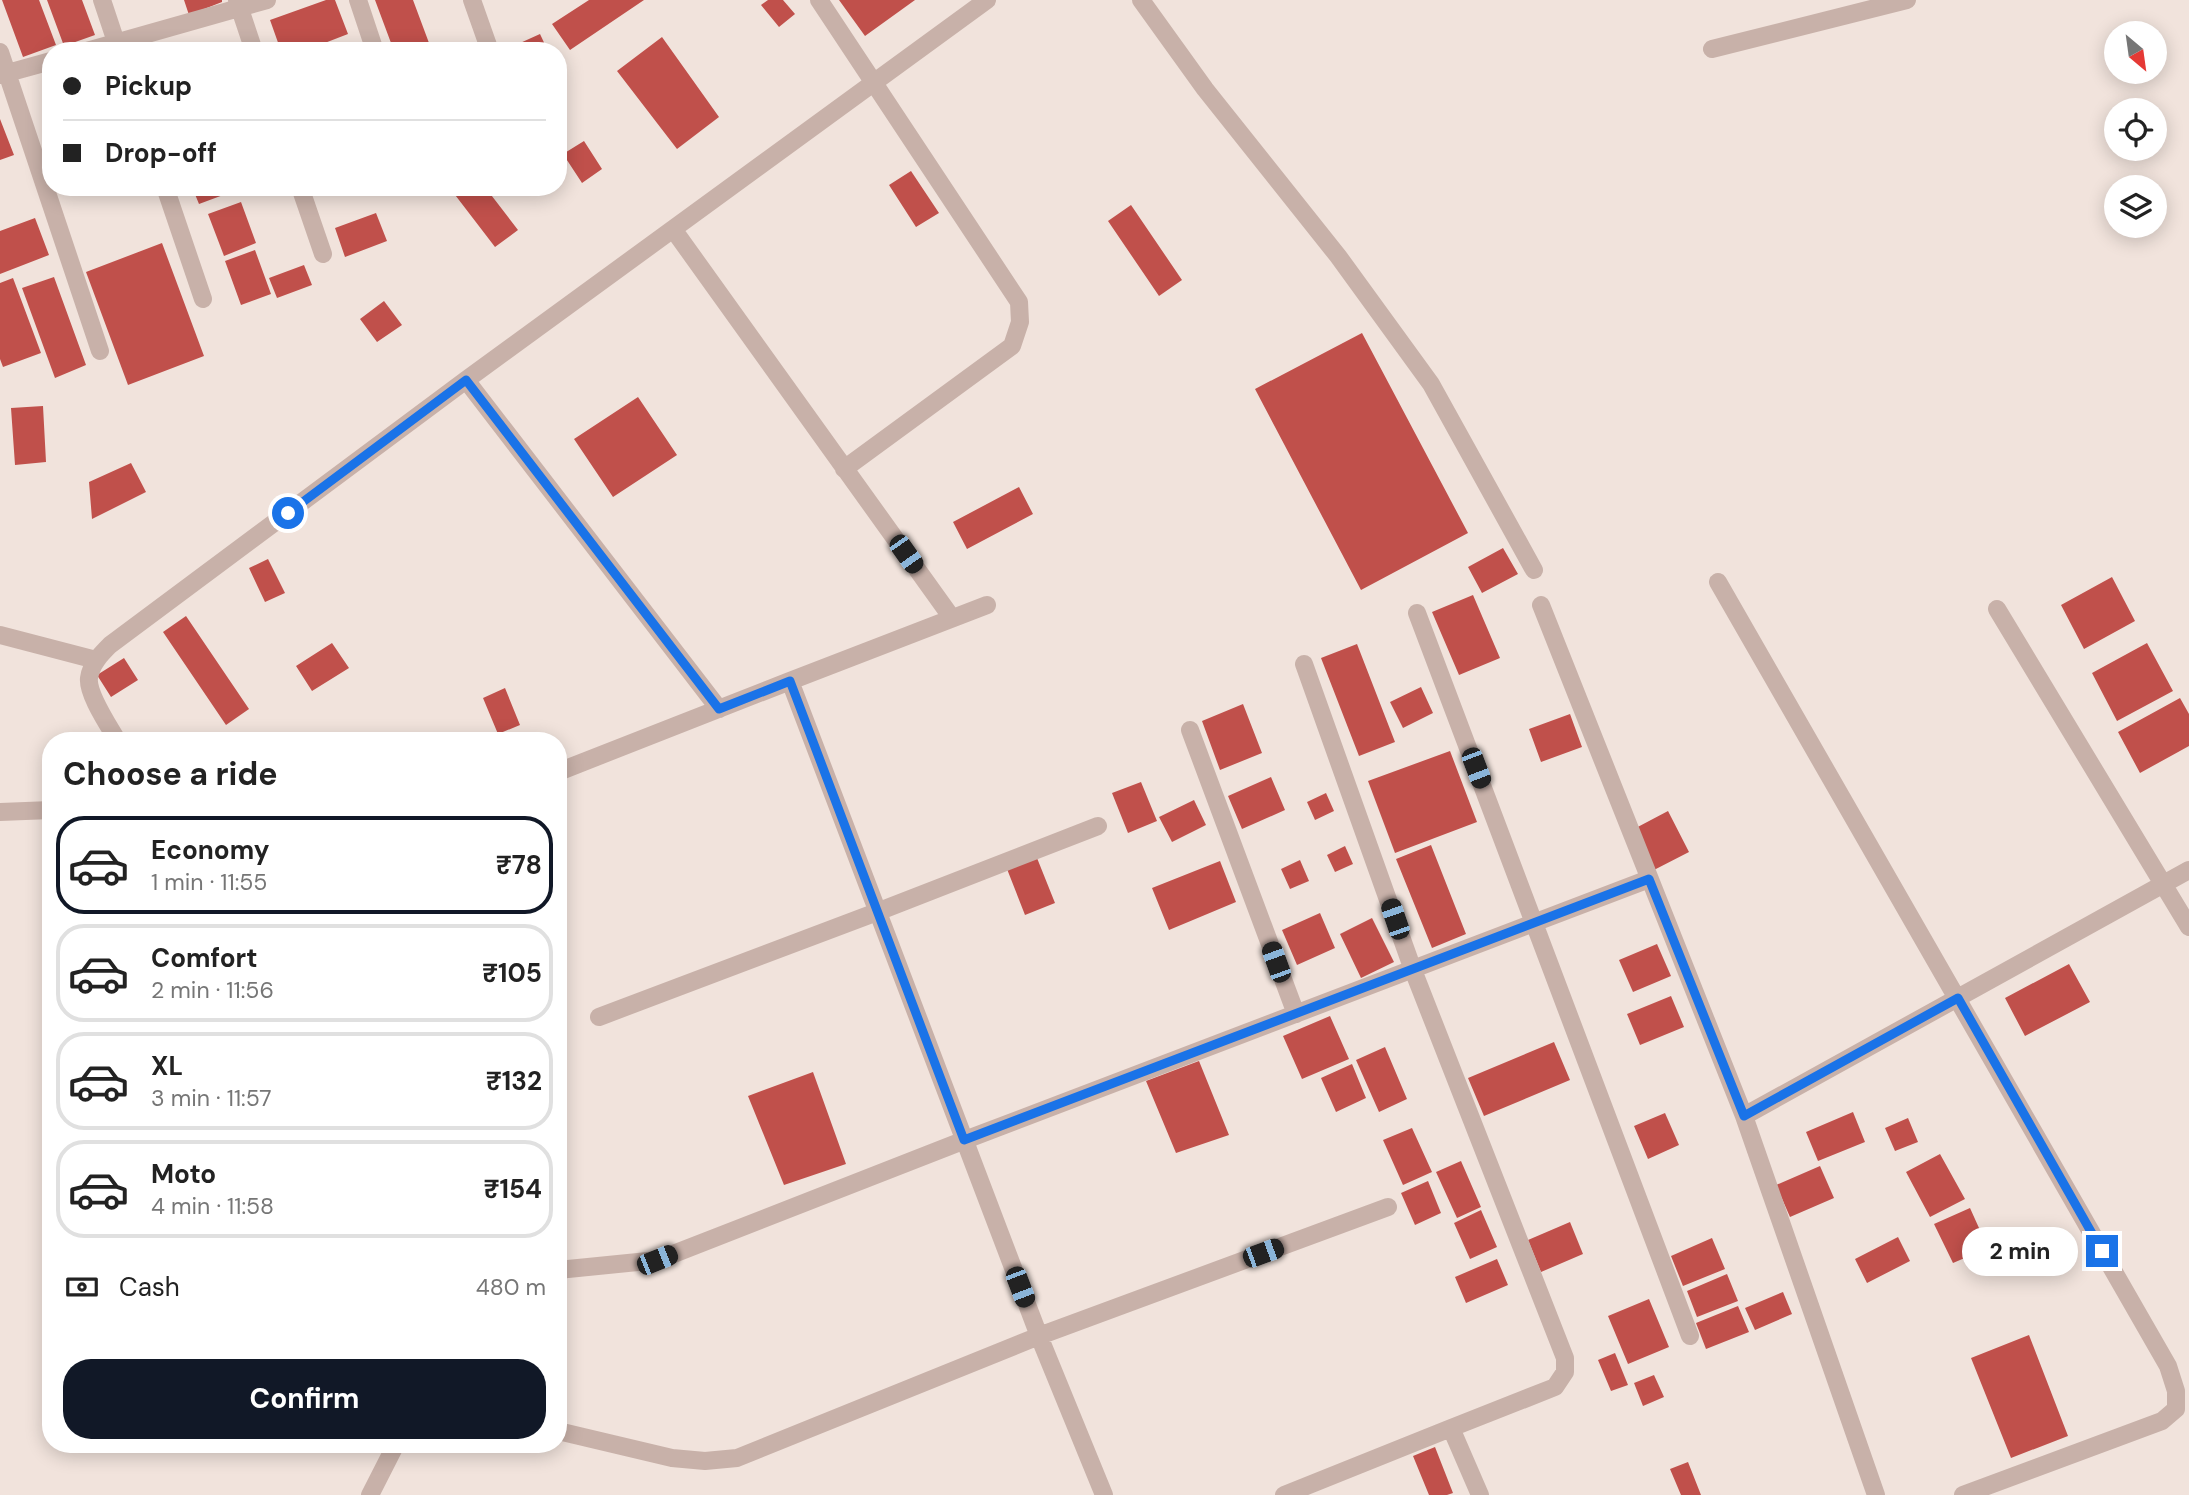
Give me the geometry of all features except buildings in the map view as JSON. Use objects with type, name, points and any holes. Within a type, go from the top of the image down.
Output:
[{"type":"street","points":[[102,0],[116,42]]},
{"type":"street","points":[[132,42],[239,4],[267,0]]},
{"type":"street","points":[[358,0],[372,42]]},
{"type":"street","points":[[472,0],[487,42]]},
{"type":"street","points":[[819,0],[1019,302],[1020,322],[1012,346],[844,469]]},
{"type":"street","points":[[113,732],[94,698],[89,679],[96,660],[121,636],[466,380],[987,0]]},
{"type":"street","points":[[1141,0],[1205,89],[1338,256],[1431,384],[1534,570]]},
{"type":"street","points":[[1712,49],[1907,0]]},
{"type":"street","points":[[239,4],[251,42]]},
{"type":"street","points":[[0,52],[3,74],[42,185]]},
{"type":"street","points":[[3,74],[42,63]]},
{"type":"street","points":[[46,196],[100,351]]},
{"type":"street","points":[[168,196],[203,299]]},
{"type":"street","points":[[303,196],[323,254]]},
{"type":"street","points":[[673,229],[952,618]]},
{"type":"street","points":[[466,380],[719,709]]},
{"type":"street","points":[[1718,582],[2168,1366],[2176,1391],[2176,1409],[2162,1420],[1963,1495]]},
{"type":"street","points":[[567,768],[987,605]]},
{"type":"street","points":[[1541,605],[1744,1116],[1876,1495]]},
{"type":"street","points":[[1997,609],[2189,927]]},
{"type":"street","points":[[1418,613],[1690,1336]]},
{"type":"street","points":[[0,635],[96,660]]},
{"type":"street","points":[[1284,1495],[1555,1387],[1565,1372],[1566,1357],[1413,970],[1304,664]]},
{"type":"street","points":[[790,681],[1039,1336],[1104,1495]]},
{"type":"street","points":[[1190,730],[1296,1014]]},
{"type":"street","points":[[0,812],[42,810]]},
{"type":"street","points":[[598,1017],[1098,826]]},
{"type":"street","points":[[1744,1116],[2189,870]]},
{"type":"street","points":[[567,1269],[657,1260],[1649,879]]},
{"type":"street","points":[[567,1433],[672,1458],[705,1461],[737,1458],[1039,1336],[1388,1207]]},
{"type":"street","points":[[1451,1428],[1480,1495]]},
{"type":"street","points":[[370,1495],[391,1453]]},
{"type":"route","points":[[288,513],[466,380],[719,709],[790,681],[964,1140],[1649,879],[1744,1116],[1958,998],[2102,1251]]}]
